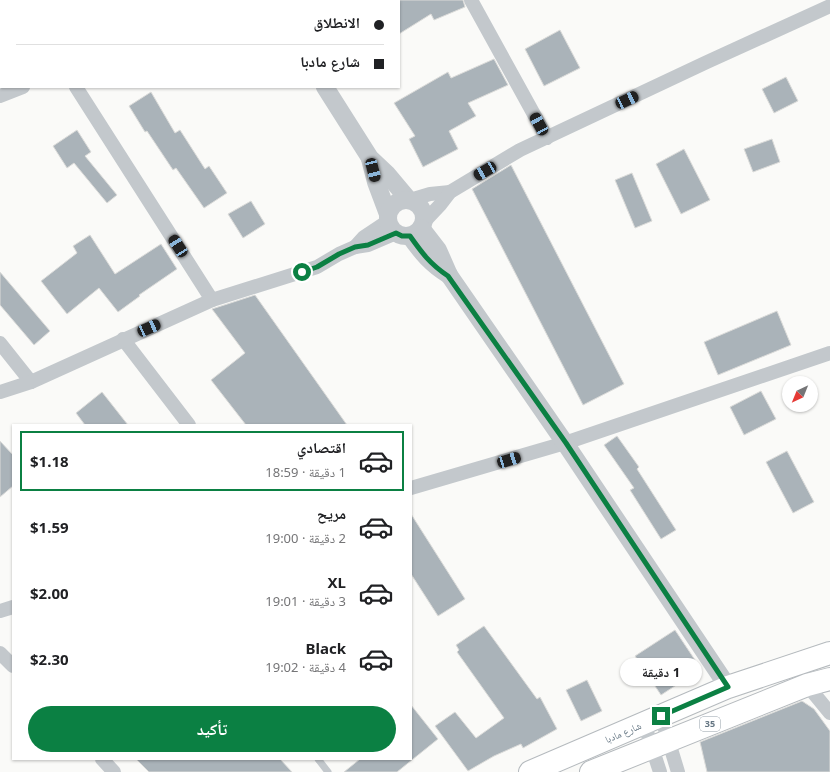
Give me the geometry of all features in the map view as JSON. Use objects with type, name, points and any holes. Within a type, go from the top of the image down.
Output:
[{"type":"main road","name":"شارع مادبا","points":[[530,772],[728,687],[830,654]]},
{"type":"main road","name":"35","points":[[591,772],[807,685],[830,679]]},
{"type":"street","points":[[471,0],[547,138]]},
{"type":"street","points":[[405,226],[440,205],[450,192],[520,150],[830,6]]},
{"type":"street","points":[[0,96],[20,88]]},
{"type":"street","points":[[77,88],[212,300]]},
{"type":"street","points":[[0,392],[31,382],[123,339],[212,300],[317,267],[339,254],[355,247],[368,234],[405,226],[424,215],[422,208],[417,203],[409,200],[387,174],[370,158],[326,88]]},
{"type":"street","points":[[370,158],[376,182],[405,226]]},
{"type":"street","points":[[450,192],[430,194],[409,200],[401,200],[391,208],[405,226],[438,250],[448,276],[566,443],[728,687]]},
{"type":"street","points":[[123,339],[188,424]]},
{"type":"street","points":[[0,343],[31,382]]},
{"type":"street","points":[[412,488],[566,443],[830,353]]},
{"type":"street","points":[[0,611],[12,607]]},
{"type":"street","points":[[0,653],[12,665]]},
{"type":"street","points":[[807,685],[830,712]]},
{"type":"street","points":[[653,719],[661,743],[678,772]]},
{"type":"street","points":[[660,772],[661,743]]},
{"type":"street","points":[[103,760],[114,772]]},
{"type":"lane","points":[[319,760],[328,772]]},
{"type":"building","points":[[400,0],[463,0],[465,7],[434,20],[431,14],[400,33]]},
{"type":"building","points":[[560,30],[580,68],[544,86],[525,49]]},
{"type":"building","points":[[494,59],[508,85],[468,103],[476,116],[449,131],[458,149],[423,167],[409,139],[415,136],[394,103],[448,72],[451,78]]},
{"type":"building","points":[[786,77],[798,101],[774,113],[762,89]]},
{"type":"building","points":[[151,92],[175,133],[180,130],[205,169],[209,166],[227,193],[204,208],[176,168],[173,170],[147,131],[145,132],[129,106]]},
{"type":"building","points":[[77,130],[91,152],[85,156],[117,195],[107,203],[74,163],[67,168],[53,146]]},
{"type":"building","points":[[772,139],[780,162],[753,172],[744,149]]},
{"type":"building","points":[[684,149],[710,200],[681,214],[656,164]]},
{"type":"building","points":[[511,165],[624,384],[583,405],[472,189]]},
{"type":"building","points":[[632,173],[652,221],[635,228],[615,180]]},
{"type":"building","points":[[251,201],[265,224],[243,238],[228,214]]},
{"type":"building","points":[[90,235],[115,274],[161,244],[177,269],[139,295],[140,296],[118,312],[99,288],[67,314],[41,281],[77,253],[73,246]]},
{"type":"building","points":[[0,272],[50,331],[34,345],[0,305]]},
{"type":"building","points":[[255,295],[346,424],[245,424],[211,380],[245,353],[212,309]]},
{"type":"building","points":[[777,311],[791,345],[718,375],[704,342]]},
{"type":"building","points":[[761,391],[776,419],[744,435],[730,407]]},
{"type":"building","points":[[102,392],[127,424],[84,424],[76,413]]},
{"type":"building","points":[[617,436],[639,467],[637,469],[676,530],[661,539],[630,490],[634,488],[604,445]]},
{"type":"building","points":[[0,441],[12,454],[12,487],[0,497]]},
{"type":"building","points":[[787,451],[814,502],[793,513],[766,462]]},
{"type":"building","points":[[412,516],[465,599],[438,616],[412,576]]},
{"type":"building","points":[[484,626],[537,699],[540,697],[557,729],[523,748],[521,744],[494,756],[468,771],[435,726],[455,712],[476,738],[504,718],[457,652],[459,650],[456,645]]},
{"type":"building","points":[[675,630],[701,669],[661,695],[635,656]]},
{"type":"building","points":[[587,680],[602,711],[581,721],[566,690]]},
{"type":"building","points":[[802,701],[814,709],[830,731],[830,772],[707,772],[700,742]]},
{"type":"building","points":[[412,706],[438,739],[412,760]]},
{"type":"building","points":[[137,760],[281,760],[292,772],[149,772]]},
{"type":"building","points":[[359,760],[412,760],[397,772],[344,772]]},
{"type":"route","points":[[302,272],[317,267],[339,254],[355,247],[368,245],[396,233],[402,236],[410,236],[425,257],[436,268],[448,276],[566,443],[728,687],[661,716]]}]
